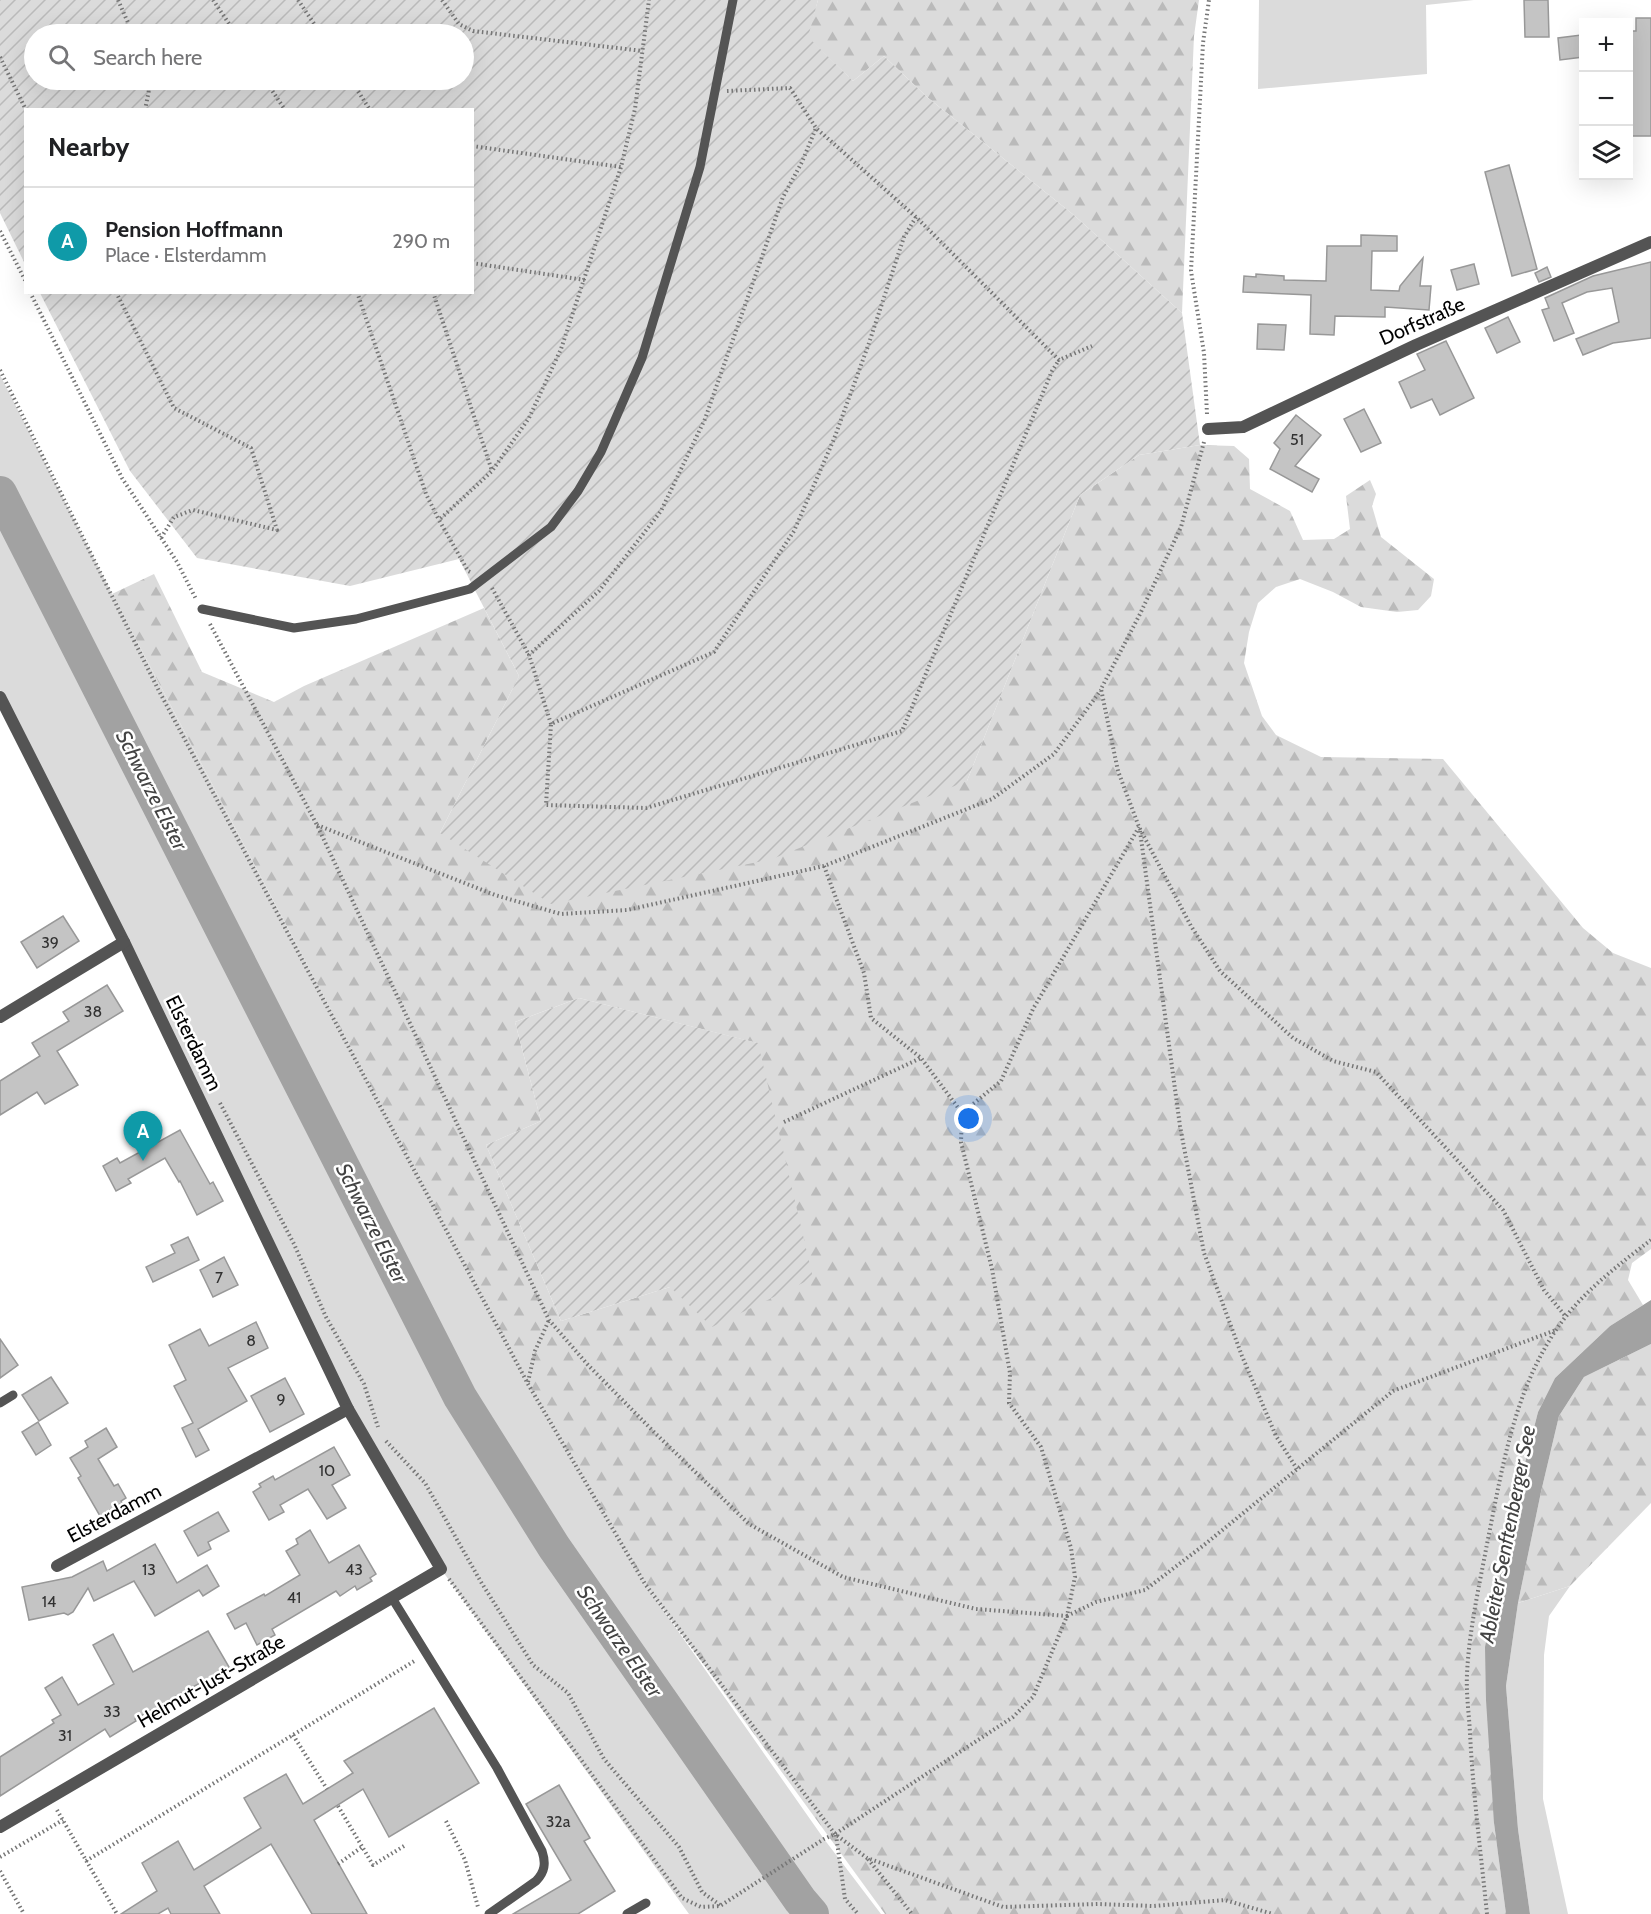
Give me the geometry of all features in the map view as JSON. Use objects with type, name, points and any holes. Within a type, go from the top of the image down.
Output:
[{"type":"street","name":"Dorfstraße","points":[[1208,429],[1243,427],[1416,345],[1651,242]]},
{"type":"street","name":"Elsterdamm","points":[[0,697],[124,942],[348,1409],[441,1569]]},
{"type":"street","points":[[0,1017],[124,942]]},
{"type":"street","name":"Elsterdamm","points":[[57,1566],[348,1409]]},
{"type":"street","name":"Helmut-Just-Straße","points":[[0,1827],[441,1569]]},
{"type":"lane","points":[[202,609],[294,628],[356,619],[470,589],[551,527],[578,491],[601,452],[642,358],[700,167],[733,0]]},
{"type":"lane","points":[[0,1403],[13,1395]]},
{"type":"lane","points":[[392,1598],[497,1768],[542,1851],[545,1861],[542,1876],[489,1914]]},
{"type":"lane","points":[[627,1914],[646,1903]]},
{"type":"path","points":[[118,0],[129,24]]},
{"type":"path","points":[[213,0],[229,24]]},
{"type":"path","points":[[298,0],[314,24]]},
{"type":"path","points":[[442,0],[459,24]]},
{"type":"path","points":[[439,520],[492,471],[529,418],[561,349],[621,167],[635,109],[649,0]]},
{"type":"path","points":[[317,825],[495,894],[561,914],[627,910],[824,866],[992,799],[1054,754],[1101,689],[1140,614],[1181,527],[1208,429],[1204,353],[1191,271],[1203,43],[1209,0]]},
{"type":"path","points":[[474,31],[643,51]]},
{"type":"path","points":[[0,57],[25,108]]},
{"type":"path","points":[[714,89],[731,91],[790,88],[816,128],[916,217],[1059,360]]},
{"type":"path","points":[[145,108],[149,90]]},
{"type":"path","points":[[272,90],[284,108]]},
{"type":"path","points":[[357,90],[369,108]]},
{"type":"path","points":[[530,655],[599,591],[661,511],[705,419],[783,197],[802,162],[816,128]]},
{"type":"path","points":[[474,146],[621,167]]},
{"type":"path","points":[[550,724],[714,652],[794,531],[837,429],[868,346],[904,237],[916,217]]},
{"type":"path","points":[[0,231],[24,278]]},
{"type":"path","points":[[474,263],[585,280]]},
{"type":"path","points":[[31,294],[122,478],[177,562],[317,825],[549,1320],[588,1365],[749,1524],[843,1577],[976,1609],[1067,1616],[1096,1602],[1145,1590],[1204,1545],[1393,1391],[1556,1330]]},
{"type":"path","points":[[117,294],[174,408],[251,448],[277,530],[193,510],[174,517],[161,538]]},
{"type":"path","points":[[358,294],[426,494],[468,571],[485,577],[530,655],[550,724],[546,805],[646,808],[903,730],[1052,371],[1059,360],[1092,346]]},
{"type":"path","points":[[434,294],[492,471]]},
{"type":"path","points":[[0,370],[159,691],[528,1384],[645,1584],[836,1834],[867,1858],[912,1914]]},
{"type":"path","points":[[1101,689],[1118,771],[1139,827],[1191,926],[1220,971],[1293,1038],[1333,1060],[1376,1072],[1503,1210],[1544,1290],[1566,1317]]},
{"type":"path","points":[[962,1113],[1001,1081],[1033,1009],[1139,827]]},
{"type":"path","points":[[1139,827],[1180,1126],[1204,1253],[1246,1366],[1276,1436],[1297,1469]]},
{"type":"path","points":[[441,1569],[682,1898],[701,1908],[720,1906],[824,1839],[836,1834],[1013,1717],[1033,1697],[1067,1616],[1075,1577],[1071,1548],[1041,1447],[1009,1403],[1010,1373],[992,1269],[961,1142],[962,1113],[921,1058],[871,1018],[864,973],[824,866]]},
{"type":"path","points":[[784,1122],[921,1058]]},
{"type":"path","points":[[219,1102],[294,1244],[326,1317],[364,1384],[380,1436],[425,1483],[481,1582],[533,1665],[568,1693],[604,1759],[679,1847],[702,1892],[720,1906]]},
{"type":"path","points":[[1487,1914],[1472,1776],[1467,1676],[1475,1608],[1511,1430],[1535,1365],[1556,1330],[1613,1268],[1651,1240]]},
{"type":"path","points":[[528,1384],[535,1351],[549,1320]]},
{"type":"path","points":[[86,1861],[427,1654]]},
{"type":"path","points":[[293,1735],[327,1789]]},
{"type":"path","points":[[49,1797],[117,1914]]},
{"type":"path","points":[[338,1806],[373,1865],[404,1846]]},
{"type":"path","points":[[0,1857],[63,1820]]},
{"type":"path","points":[[446,1821],[465,1860],[479,1914]]},
{"type":"path","points":[[836,1834],[845,1899],[858,1914]]},
{"type":"path","points":[[338,1864],[362,1847]]},
{"type":"path","points":[[867,1858],[1003,1907],[1098,1904],[1153,1906],[1225,1900],[1273,1914]]},
{"type":"path","points":[[0,1871],[24,1914]]},
{"type":"green space","points":[[0,0],[818,0],[808,37],[853,81],[884,56],[927,97],[1075,216],[1182,313],[1200,445],[1139,455],[1080,495],[967,781],[772,859],[551,904],[440,833],[519,676],[459,559],[350,586],[197,558],[130,471],[41,294],[474,294],[474,108],[24,108],[24,262],[0,213]]},
{"type":"green space","points":[[818,0],[1199,0],[1194,36],[1182,313],[1075,216],[927,97],[884,56],[853,81],[807,37]]},
{"type":"green space","points":[[1259,0],[1474,0],[1426,5],[1427,74],[1258,89]]},
{"type":"green space","points":[[0,375],[112,594],[528,1384],[645,1584],[824,1839],[881,1914],[689,1914],[441,1569],[348,1409],[124,942],[0,690]]},
{"type":"green space","points":[[1200,445],[1234,446],[1249,459],[1250,489],[1290,511],[1303,540],[1334,539],[1350,529],[1346,496],[1370,480],[1376,494],[1372,506],[1381,537],[1434,579],[1431,596],[1418,610],[1397,612],[1361,607],[1333,592],[1300,579],[1276,587],[1258,603],[1249,632],[1244,663],[1262,716],[1276,735],[1321,757],[1443,759],[1583,928],[1613,953],[1651,968],[1651,1249],[1632,1263],[1628,1280],[1643,1305],[1610,1326],[1555,1378],[1538,1412],[1518,1491],[1494,1823],[1506,1914],[885,1914],[645,1584],[528,1384],[112,594],[154,574],[202,672],[274,702],[304,686],[484,608],[519,676],[440,833],[967,781],[1080,495],[1139,455]],"holes":[[[579,998],[757,1043],[670,1287],[561,1321],[486,1145],[541,1121],[515,1022]]]},
{"type":"green space","points":[[579,998],[758,1043],[813,1278],[712,1327],[670,1287],[561,1321],[486,1145],[541,1121],[515,1022]]},
{"type":"green space","points":[[1651,1344],[1651,1503],[1570,1586],[1518,1603],[1559,1416],[1584,1377]]},
{"type":"green space","points":[[1570,1586],[1549,1616],[1544,1655],[1543,1799],[1568,1914],[1530,1914],[1518,1829],[1506,1686],[1518,1603]]},
{"type":"shaded area","points":[[1651,1300],[1651,1344],[1584,1377],[1559,1416],[1541,1492],[1518,1603],[1506,1686],[1518,1829],[1530,1914],[1506,1914],[1494,1823],[1485,1647],[1518,1491],[1538,1412],[1555,1378],[1610,1326]]},
{"type":"building","points":[[1524,0],[1548,0],[1549,37],[1525,37]]},
{"type":"building","points":[[1636,18],[1651,18],[1651,136],[1633,136],[1633,31],[1636,31]]},
{"type":"building","points":[[1579,35],[1579,58],[1560,60],[1558,38]]},
{"type":"building","points":[[1509,165],[1537,269],[1512,276],[1485,172]]},
{"type":"building","points":[[1361,235],[1397,236],[1397,251],[1372,251],[1371,290],[1399,291],[1400,286],[1423,258],[1420,286],[1431,286],[1429,310],[1385,307],[1385,317],[1335,316],[1334,335],[1310,334],[1311,295],[1243,292],[1244,276],[1256,277],[1256,274],[1284,276],[1284,280],[1326,281],[1327,246],[1361,246]]},
{"type":"building","points":[[1651,262],[1651,338],[1613,343],[1583,355],[1576,339],[1619,322],[1612,288],[1587,292],[1562,303],[1574,333],[1554,341],[1542,310],[1549,308],[1545,298],[1593,276]]},
{"type":"building","points":[[1474,264],[1479,284],[1457,290],[1451,270]]},
{"type":"building","points":[[1547,267],[1551,277],[1539,282],[1535,273]]},
{"type":"building","points":[[1508,317],[1520,342],[1497,353],[1485,328]]},
{"type":"building","points":[[1258,324],[1286,325],[1284,350],[1257,349]]},
{"type":"building","points":[[1446,341],[1474,398],[1440,415],[1432,399],[1411,408],[1399,382],[1425,370],[1417,354]]},
{"type":"building","points":[[1364,409],[1381,443],[1361,452],[1344,419]]},
{"type":"building","points":[[1296,415],[1321,435],[1295,466],[1319,479],[1312,492],[1270,469],[1280,449],[1274,443]]},
{"type":"building","points":[[63,916],[79,941],[37,968],[21,942]]},
{"type":"building","points":[[107,985],[123,1011],[57,1051],[78,1085],[45,1104],[37,1092],[0,1115],[0,1081],[40,1056],[32,1043],[69,1021],[63,1012]]},
{"type":"building","points":[[180,1130],[210,1184],[213,1182],[223,1201],[197,1215],[180,1181],[165,1158],[128,1179],[131,1183],[116,1191],[103,1166],[117,1158],[120,1163]]},
{"type":"building","points":[[188,1237],[199,1260],[153,1282],[146,1267],[175,1253],[171,1245]]},
{"type":"building","points":[[224,1257],[238,1285],[213,1297],[200,1270]]},
{"type":"building","points":[[256,1322],[268,1348],[228,1368],[247,1401],[198,1429],[209,1450],[196,1457],[182,1428],[193,1423],[174,1386],[186,1380],[169,1345],[200,1329],[209,1346]]},
{"type":"building","points":[[0,1339],[18,1365],[0,1378]]},
{"type":"building","points":[[51,1377],[68,1403],[39,1421],[22,1395]]},
{"type":"building","points":[[285,1378],[304,1414],[270,1432],[251,1396]]},
{"type":"building","points":[[38,1422],[51,1445],[36,1455],[22,1432]]},
{"type":"building","points":[[106,1428],[117,1447],[98,1459],[114,1486],[118,1484],[126,1498],[121,1501],[122,1503],[100,1516],[78,1478],[81,1476],[70,1458],[88,1447],[85,1441]]},
{"type":"building","points":[[334,1447],[350,1475],[332,1485],[346,1508],[327,1519],[308,1489],[280,1505],[284,1512],[269,1520],[253,1492],[261,1487],[259,1484],[273,1476],[275,1480]]},
{"type":"building","points":[[218,1512],[229,1531],[208,1542],[211,1549],[198,1556],[184,1531]]},
{"type":"building","points":[[310,1530],[329,1563],[359,1545],[376,1574],[370,1578],[372,1581],[357,1590],[355,1586],[340,1596],[336,1591],[272,1629],[275,1635],[257,1645],[246,1623],[235,1629],[227,1614],[264,1594],[265,1596],[300,1575],[286,1551],[298,1544],[296,1539]]},
{"type":"building","points":[[155,1544],[177,1583],[207,1565],[219,1586],[203,1596],[199,1590],[155,1616],[134,1581],[94,1601],[88,1588],[73,1612],[68,1615],[64,1613],[29,1620],[22,1587],[72,1577],[103,1561],[107,1571]]},
{"type":"building","points":[[208,1631],[229,1667],[135,1719],[136,1721],[110,1737],[105,1729],[0,1796],[0,1757],[54,1723],[52,1720],[61,1715],[45,1688],[62,1677],[78,1705],[114,1684],[93,1645],[113,1634],[133,1672]]},
{"type":"building","points":[[434,1708],[479,1783],[389,1837],[363,1789],[314,1820],[367,1914],[312,1914],[271,1844],[204,1886],[220,1914],[171,1914],[168,1908],[158,1914],[121,1914],[157,1891],[142,1863],[178,1841],[194,1870],[261,1828],[244,1798],[286,1774],[303,1804],[353,1773],[344,1761]]},
{"type":"building","points":[[559,1785],[590,1838],[584,1841],[615,1891],[578,1914],[513,1914],[571,1880],[526,1804]]},
{"type":"waterway","name":"Schwarze Elster","points":[[0,493],[460,1397],[554,1547],[812,1914]]},
{"type":"place","name":"Pension Hoffmann","points":[[143,1161]]},
{"type":"water label","name":"Ableiter Senftenberger See","points":[[1507,1534]]}]
